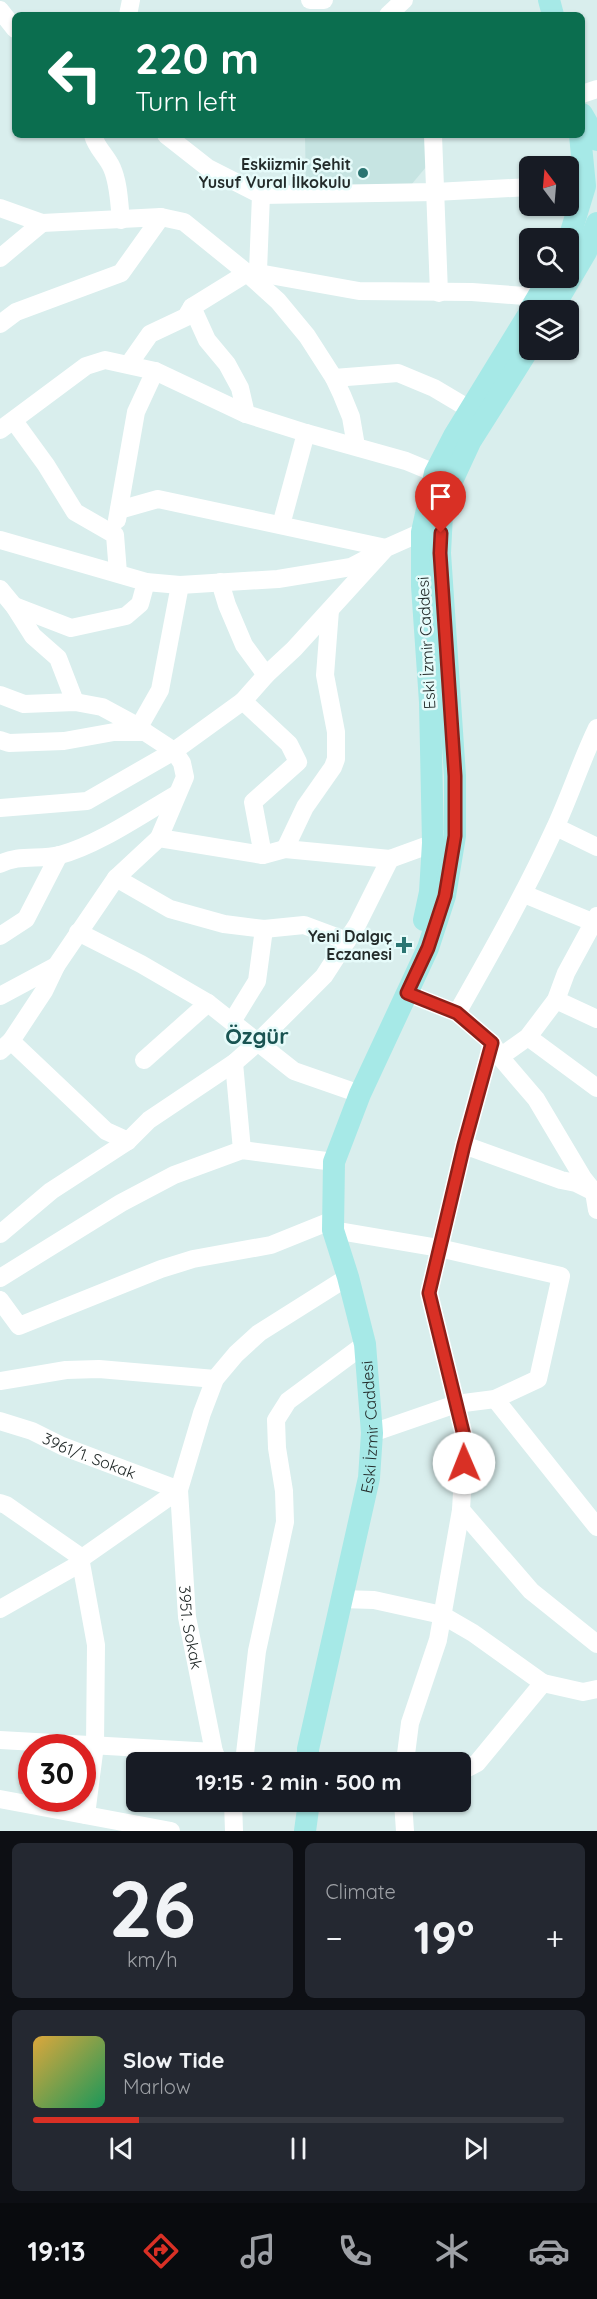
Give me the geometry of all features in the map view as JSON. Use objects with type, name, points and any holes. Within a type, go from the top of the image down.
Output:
[{"type":"main road","points":[[585,119],[597,140]]},
{"type":"main road","points":[[579,156],[580,138]]},
{"type":"main road","name":"Eski İzmir Caddesi","points":[[544,300],[586,252],[597,223]]},
{"type":"main road","name":"Eski İzmir Caddesi","points":[[420,963],[420,943],[430,891],[433,843],[430,702],[422,586],[422,532],[435,473],[471,410],[519,336]]},
{"type":"main road","name":"Eski İzmir Caddesi","points":[[308,1752],[369,1478],[372,1433],[364,1344],[333,1225],[334,1162],[360,1094],[428,948],[445,896],[455,836],[455,776],[440,553],[442,514],[452,483],[470,442],[522,360]]},
{"type":"main road","points":[[308,1814],[317,1831]]},
{"type":"street","points":[[310,0],[324,0]]},
{"type":"street","points":[[0,10],[12,25]]},
{"type":"street","points":[[94,138],[113,169],[120,220]]},
{"type":"street","points":[[170,138],[208,168],[261,195],[435,192],[519,188]]},
{"type":"street","points":[[433,138],[439,293]]},
{"type":"street","points":[[253,272],[261,195]]},
{"type":"street","points":[[0,208],[42,223],[161,217],[184,222],[253,272],[308,336],[334,378],[351,417],[356,446]]},
{"type":"street","points":[[0,324],[16,312],[121,273],[161,217]]},
{"type":"street","points":[[0,258],[42,223]]},
{"type":"street","points":[[129,364],[150,334],[186,317],[192,307],[253,272],[359,291],[471,292],[519,304]]},
{"type":"street","points":[[192,307],[207,340],[227,364],[240,388],[246,414]]},
{"type":"street","points":[[115,535],[75,512],[46,465],[4,425],[86,366],[105,360],[155,371],[246,414],[406,461],[435,473]]},
{"type":"street","points":[[118,573],[115,535],[118,510],[136,412],[155,371]]},
{"type":"street","points":[[334,378],[398,373],[434,388],[471,410]]},
{"type":"street","points":[[281,525],[306,433]]},
{"type":"street","points":[[118,510],[158,499],[386,548]]},
{"type":"street","points":[[0,540],[146,582],[180,585],[278,579],[351,567],[422,532]]},
{"type":"street","points":[[0,808],[87,801],[174,751],[243,701],[266,675],[294,650],[386,548]]},
{"type":"street","points":[[14,606],[71,628],[126,616],[140,604],[146,582]]},
{"type":"street","points":[[220,582],[226,605],[244,645],[266,675]]},
{"type":"street","points":[[142,729],[160,690],[180,585]]},
{"type":"street","points":[[0,589],[33,636],[58,658],[75,702]]},
{"type":"street","points":[[285,849],[305,807],[333,767],[336,759],[336,732],[325,675],[330,610]]},
{"type":"street","points":[[0,695],[24,704],[75,702],[102,707],[142,729],[174,751],[182,763],[184,777],[159,838],[116,878],[56,966],[44,991],[5,1046],[106,1131],[128,1141]]},
{"type":"street","points":[[243,701],[289,744],[298,762],[253,802],[263,855]]},
{"type":"street","points":[[457,1013],[524,894],[590,758],[597,728]]},
{"type":"street","points":[[0,740],[9,743],[64,741],[142,729]]},
{"type":"street","points":[[0,864],[9,859],[59,855],[88,844],[177,794]]},
{"type":"street","points":[[556,827],[597,847]]},
{"type":"street","points":[[159,838],[263,855],[285,849],[390,859],[455,836]]},
{"type":"street","points":[[0,936],[26,919],[59,855]]},
{"type":"street","points":[[0,1234],[51,1191],[128,1141],[149,1120],[234,1063],[258,1042],[324,975],[357,925],[390,859]]},
{"type":"street","points":[[116,878],[170,909],[224,924],[264,928],[304,925],[347,940]]},
{"type":"street","points":[[406,1752],[410,1723],[438,1640],[461,1510],[465,1440],[429,1293],[439,1248],[464,1145],[496,1050],[528,1037],[556,1000],[566,974],[596,921],[524,894]]},
{"type":"street","points":[[233,1020],[257,981],[264,928]]},
{"type":"street","points":[[78,932],[141,964],[208,1003],[233,1020],[294,1071],[360,1094]]},
{"type":"street","points":[[0,996],[56,966]]},
{"type":"street","points":[[407,993],[457,1013],[496,1050],[536,1099],[596,1199]]},
{"type":"street","points":[[556,1000],[597,1019]]},
{"type":"street","points":[[144,1060],[208,1003]]},
{"type":"street","points":[[528,1037],[597,1088]]},
{"type":"street","points":[[234,1063],[242,1150]]},
{"type":"street","points":[[464,1145],[561,1180],[576,1183],[596,1199]]},
{"type":"street","points":[[0,1278],[121,1203],[174,1174],[242,1150],[334,1162]]},
{"type":"street","points":[[0,1300],[19,1326],[161,1269],[193,1259],[271,1245],[333,1225],[561,1276],[538,1379],[495,1400],[456,1404],[372,1433]]},
{"type":"street","points":[[1,1607],[82,1560],[179,1490],[202,1413],[215,1379],[236,1354],[259,1333],[348,1277]]},
{"type":"street","points":[[245,1752],[257,1651],[285,1522],[276,1420],[288,1401],[364,1344]]},
{"type":"street","points":[[0,1382],[66,1370],[99,1369],[215,1379]]},
{"type":"street","points":[[495,1400],[597,1527]]},
{"type":"street","name":"3961/1. Sokak","points":[[0,1421],[32,1431],[62,1446],[179,1490]]},
{"type":"street","name":"3951. Sokak","points":[[179,1490],[187,1617],[216,1752]]},
{"type":"street","points":[[0,1503],[82,1560],[96,1645],[95,1734]]},
{"type":"street","points":[[461,1510],[531,1591],[597,1644]]},
{"type":"street","points":[[341,1599],[374,1600],[442,1615],[473,1633],[543,1683],[583,1692],[597,1689]]},
{"type":"street","points":[[471,1766],[477,1763],[543,1683]]},
{"type":"street","points":[[0,1740],[18,1741]]},
{"type":"street","points":[[96,1745],[166,1752]]},
{"type":"street","points":[[0,1799],[86,1815],[137,1828],[171,1831]]},
{"type":"street","points":[[234,1812],[234,1831]]},
{"type":"street","points":[[404,1812],[405,1831]]},
{"type":"shaded area","name":"Eskiizmir Şehit Yusuf Vural İlkokulu","points":[[305,138],[433,138],[436,155],[406,191],[306,191]]},
{"type":"place","name":"Eskiizmir Şehit Yusuf Vural İlkokulu","points":[[363,173]]},
{"type":"place","name":"Yeni Dalgıç Eczanesi","points":[[404,945]]},
{"type":"district","name":"Özgür","points":[[257,1036]]},
{"type":"route","points":[[441,533],[440,553],[455,776],[455,836],[445,896],[428,948],[407,993],[457,1013],[492,1043],[464,1145],[429,1293],[465,1440],[464,1463]]}]
